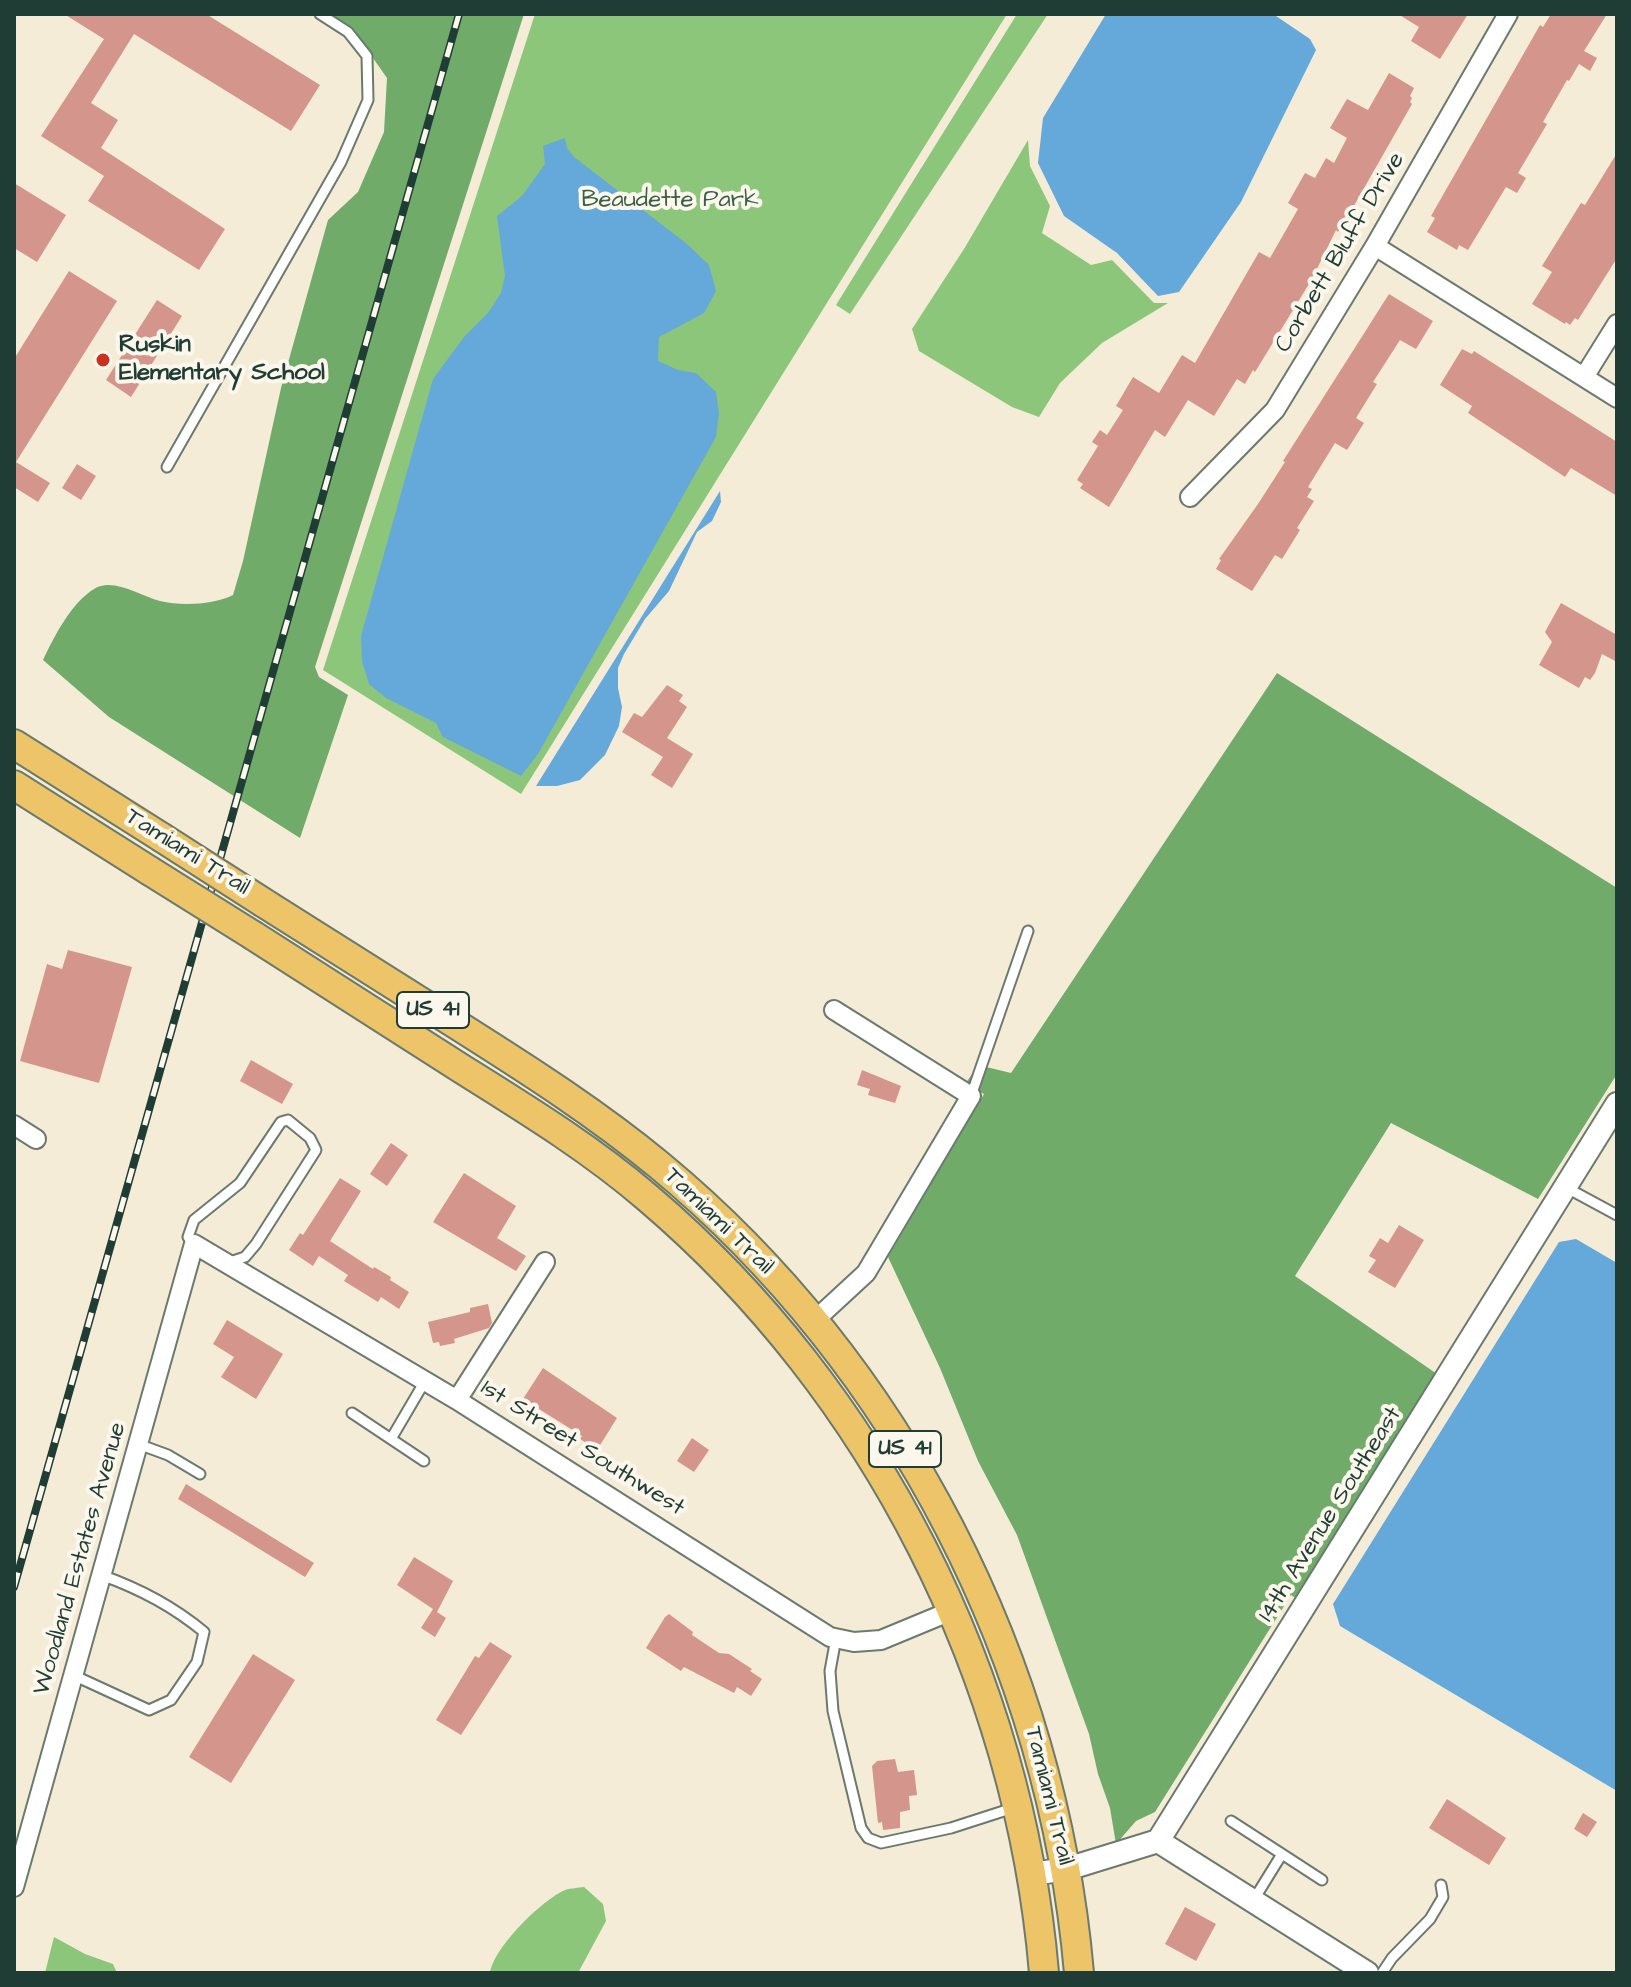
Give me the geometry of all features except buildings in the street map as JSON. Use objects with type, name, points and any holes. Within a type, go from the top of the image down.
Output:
[{"type":"main road","name":"Tamiami Trail","points":[[14,744],[601,1119],[715,1215],[814,1321],[859,1378],[902,1443],[976,1582],[1006,1652],[1029,1719],[1067,1869],[1079,1973]]},
{"type":"main road","name":"Tamiami Trail","points":[[14,785],[524,1108],[647,1197],[692,1238],[789,1344],[832,1400],[905,1515],[932,1565],[979,1676],[1018,1807],[1032,1874],[1044,1973]]},
{"type":"street","name":"Corbett Bluff Drive","points":[[1190,497],[1275,410],[1375,246],[1508,14]]},
{"type":"street","points":[[1375,246],[1617,398]]},
{"type":"street","points":[[1584,377],[1617,324]]},
{"type":"street","points":[[814,1321],[866,1273],[971,1096],[834,1010]]},
{"type":"street","name":"14th Avenue Southeast","points":[[1158,1841],[1617,1104]]},
{"type":"street","points":[[14,1125],[36,1139]]},
{"type":"street","name":"1st Street Southwest","points":[[194,1244],[457,1400],[830,1637],[854,1642],[881,1640],[951,1611]]},
{"type":"street","name":"Woodland Estates Avenue","points":[[14,1887],[194,1244]]},
{"type":"street","points":[[457,1400],[545,1262]]},
{"type":"street","points":[[1032,1874],[1067,1869],[1158,1841],[1367,1973]]},
{"type":"lane","points":[[167,467],[341,162],[368,100],[367,56],[348,32],[320,14]]},
{"type":"lane","points":[[971,1096],[1028,931]]},
{"type":"lane","points":[[194,1244],[188,1237],[194,1220],[240,1183],[281,1122],[288,1120],[310,1138],[316,1150],[256,1244],[245,1257],[227,1263]]},
{"type":"lane","points":[[1566,1187],[1616,1211]]},
{"type":"lane","points":[[391,1439],[425,1381]]},
{"type":"lane","points":[[352,1413],[424,1461]]},
{"type":"lane","points":[[138,1444],[168,1455],[200,1474]]},
{"type":"lane","points":[[73,1675],[149,1710],[171,1700],[197,1662],[204,1632],[174,1610],[122,1582],[101,1575]]},
{"type":"lane","points":[[836,1638],[830,1671],[833,1711],[861,1828],[868,1838],[881,1843],[951,1828],[1018,1807]]},
{"type":"lane","points":[[1231,1821],[1322,1880]]},
{"type":"lane","points":[[1253,1901],[1282,1854]]},
{"type":"lane","points":[[1382,1973],[1392,1958],[1430,1919],[1443,1897],[1441,1885]]},
{"type":"green space","points":[[328,14],[524,14],[315,667],[319,677],[348,695],[300,838],[109,717],[43,660],[71,612],[86,595],[101,586],[118,586],[177,604],[207,603],[233,595],[281,388],[328,220],[358,192],[384,132],[387,78],[354,31]]},
{"type":"green space","name":"Beaudette Park","points":[[535,14],[1007,14],[521,794],[323,670]]},
{"type":"green space","points":[[1017,14],[1048,14],[850,314],[836,305]]},
{"type":"green space","points":[[1028,140],[1030,166],[1050,206],[1042,233],[1091,265],[1112,260],[1154,303],[1168,303],[1102,343],[1060,383],[1039,417],[1012,407],[919,351],[912,329],[964,249]]},
{"type":"green space","points":[[1277,673],[1617,888],[1617,1074],[1538,1199],[1391,1123],[1295,1276],[1437,1374],[1297,1599],[1291,1595],[1155,1812],[1136,1821],[1116,1844],[1110,1808],[1089,1734],[1017,1535],[978,1461],[940,1368],[888,1257],[984,1094],[966,1083],[978,1065],[1011,1073]]},
{"type":"green space","points":[[584,1887],[603,1904],[606,1921],[578,1973],[490,1973],[500,1950],[532,1914],[555,1895]]},
{"type":"green space","points":[[54,1937],[85,1954],[113,1964],[117,1973],[45,1973]]},
{"type":"water","points":[[1106,14],[1273,14],[1310,39],[1316,50],[1241,202],[1179,292],[1158,296],[1117,253],[1064,216],[1038,163],[1043,118]]},
{"type":"water","points":[[565,138],[567,148],[574,157],[687,244],[709,265],[716,291],[704,313],[659,337],[658,361],[678,370],[696,373],[716,392],[719,413],[716,437],[538,754],[521,776],[443,737],[436,723],[386,698],[369,684],[362,661],[361,636],[433,379],[501,293],[505,276],[497,216],[522,196],[545,164],[543,146]]},
{"type":"water","points":[[720,491],[721,502],[712,521],[697,532],[669,591],[645,619],[624,654],[618,668],[622,707],[619,726],[605,755],[580,780],[557,786],[536,786]]},
{"type":"water","points":[[1576,1239],[1617,1263],[1617,1791],[1340,1626],[1333,1604],[1559,1242]]},
{"type":"railway","points":[[14,1587],[459,14]]},
{"type":"place","name":"Ruskin Elementary School","points":[[103,360]]}]
